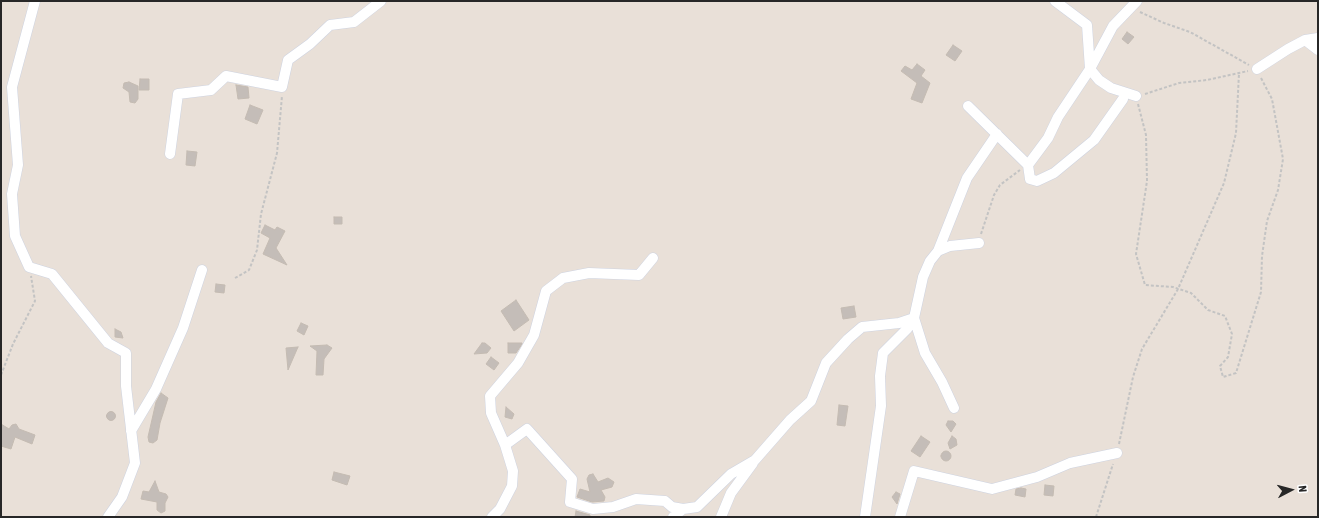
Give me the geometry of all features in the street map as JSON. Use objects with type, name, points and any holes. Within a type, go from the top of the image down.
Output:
[{"type":"street","points":[[35,1],[12,87],[18,165],[12,194],[15,236],[29,267],[52,274],[108,343],[126,353],[126,386],[135,463],[122,497],[108,517]]},
{"type":"street","points":[[170,154],[178,94],[211,90],[226,76],[282,87],[288,60],[310,44],[330,25],[354,22],[381,1]]},
{"type":"street","points":[[1055,1],[1087,25],[1090,69],[1099,80],[1111,88],[1136,96]]},
{"type":"street","points":[[1028,165],[1048,138],[1058,117],[1090,69],[1113,26],[1133,3]]},
{"type":"street","points":[[1257,70],[1306,40],[1318,38]]},
{"type":"street","points":[[1306,40],[1318,50]]},
{"type":"street","points":[[968,106],[1028,165],[1030,179],[1037,181],[1054,173],[1094,140],[1123,99]]},
{"type":"street","points":[[865,517],[880,413],[880,376],[883,352],[907,329],[914,318],[923,277],[930,261],[938,251],[967,178],[996,134]]},
{"type":"street","points":[[938,251],[950,246],[979,244]]},
{"type":"street","points":[[492,517],[500,509],[512,486],[513,470],[505,445],[490,413],[490,396],[518,363],[534,335],[546,291],[563,278],[588,273],[639,275],[653,258]]},
{"type":"street","points":[[131,431],[156,389],[183,328],[202,270]]},
{"type":"street","points":[[914,318],[925,352],[942,382],[954,408]]},
{"type":"street","points":[[721,517],[731,493],[755,460],[790,420],[811,401],[826,363],[848,339],[862,327],[899,323],[914,318]]},
{"type":"street","points":[[505,445],[527,429],[572,479],[570,502],[593,509],[613,507],[636,499],[665,501],[672,507],[683,509],[697,507],[731,474],[755,460]]},
{"type":"street","points":[[900,517],[914,470],[992,489],[1037,477],[1070,463],[1117,453]]},
{"type":"street","points":[[673,517],[683,509]]},
{"type":"path","points":[[1123,99],[1137,101],[1146,135],[1147,181],[1136,254],[1145,284],[1178,289],[1191,293],[1208,310],[1225,316],[1232,334],[1228,357],[1220,366],[1223,377],[1236,373],[1261,292],[1262,256],[1267,221],[1278,190],[1283,159],[1272,99],[1257,70],[1190,32],[1164,23],[1133,3]]},
{"type":"path","points":[[1136,96],[1179,83],[1207,80],[1257,70]]},
{"type":"path","points":[[1096,517],[1117,453],[1133,377],[1142,349],[1178,289],[1224,183],[1236,134],[1238,73]]},
{"type":"path","points":[[236,278],[249,270],[257,250],[261,214],[277,153],[282,87]]},
{"type":"path","points":[[979,244],[985,220],[994,195],[1000,185],[1028,165]]},
{"type":"path","points":[[1,375],[13,344],[35,301],[29,267]]},
{"type":"building","points":[[1127,32],[1134,37],[1128,44],[1122,39]]},
{"type":"building","points":[[953,45],[962,51],[955,61],[946,55]]},
{"type":"building","points":[[917,64],[925,70],[921,76],[930,83],[922,103],[911,99],[917,83],[901,71],[905,66],[912,70]]},
{"type":"building","points":[[140,79],[149,79],[149,90],[139,90]]},
{"type":"building","points":[[129,82],[138,86],[138,99],[135,103],[130,102],[129,92],[123,88],[124,83]]},
{"type":"building","points":[[236,85],[248,87],[249,98],[238,99]]},
{"type":"building","points":[[250,105],[263,110],[257,124],[245,119]]},
{"type":"building","points":[[187,151],[197,152],[195,166],[186,165]]},
{"type":"building","points":[[334,217],[342,217],[342,224],[334,224]]},
{"type":"building","points":[[265,225],[275,230],[277,227],[285,231],[276,248],[287,265],[263,254],[270,238],[261,233]]},
{"type":"building","points":[[216,284],[225,285],[224,293],[215,292]]},
{"type":"building","points":[[516,300],[529,320],[514,331],[501,311]]},
{"type":"building","points":[[854,306],[856,317],[843,319],[841,308]]},
{"type":"building","points":[[301,323],[308,326],[304,335],[297,331]]},
{"type":"building","points":[[115,329],[121,332],[123,338],[115,337]]},
{"type":"building","points":[[482,343],[485,343],[491,348],[487,353],[474,354]]},
{"type":"building","points":[[508,343],[522,344],[516,353],[508,353]]},
{"type":"building","points":[[327,345],[332,348],[324,359],[323,375],[316,375],[317,351],[310,346]]},
{"type":"building","points":[[298,347],[288,370],[286,348]]},
{"type":"building","points":[[491,357],[499,363],[494,370],[486,364]]},
{"type":"building","points":[[161,393],[168,398],[160,423],[157,440],[153,443],[149,442],[148,437],[156,402]]},
{"type":"building","points":[[839,405],[848,406],[845,426],[837,425]]},
{"type":"building","points":[[506,407],[514,414],[512,419],[505,417]]},
{"type":"building","points":[[111,411],[116,416],[111,421],[106,416]]},
{"type":"building","points":[[948,421],[953,421],[956,424],[951,432],[946,425]]},
{"type":"building","points":[[1,424],[9,429],[12,425],[16,424],[19,429],[35,435],[32,444],[15,437],[11,449],[1,446]]},
{"type":"building","points":[[921,436],[930,442],[920,457],[911,451]]},
{"type":"building","points":[[952,436],[956,439],[957,445],[950,449],[948,443]]},
{"type":"building","points":[[944,451],[948,451],[951,456],[948,461],[944,461],[941,458],[941,454]]},
{"type":"building","points":[[334,472],[350,476],[347,485],[332,480]]},
{"type":"building","points":[[593,474],[598,482],[608,478],[614,482],[612,487],[601,490],[605,497],[604,501],[592,502],[577,497],[580,489],[590,492],[587,479],[589,475]]},
{"type":"building","points":[[155,481],[159,492],[166,494],[168,497],[165,503],[165,511],[161,513],[157,510],[157,502],[141,499],[143,491],[149,492]]},
{"type":"building","points":[[1045,485],[1054,486],[1053,496],[1044,495]]},
{"type":"building","points":[[1016,489],[1026,489],[1025,497],[1015,495]]},
{"type":"building","points":[[896,492],[900,494],[897,504],[892,497]]},
{"type":"building","points":[[576,511],[590,515],[590,517],[575,517]]}]
